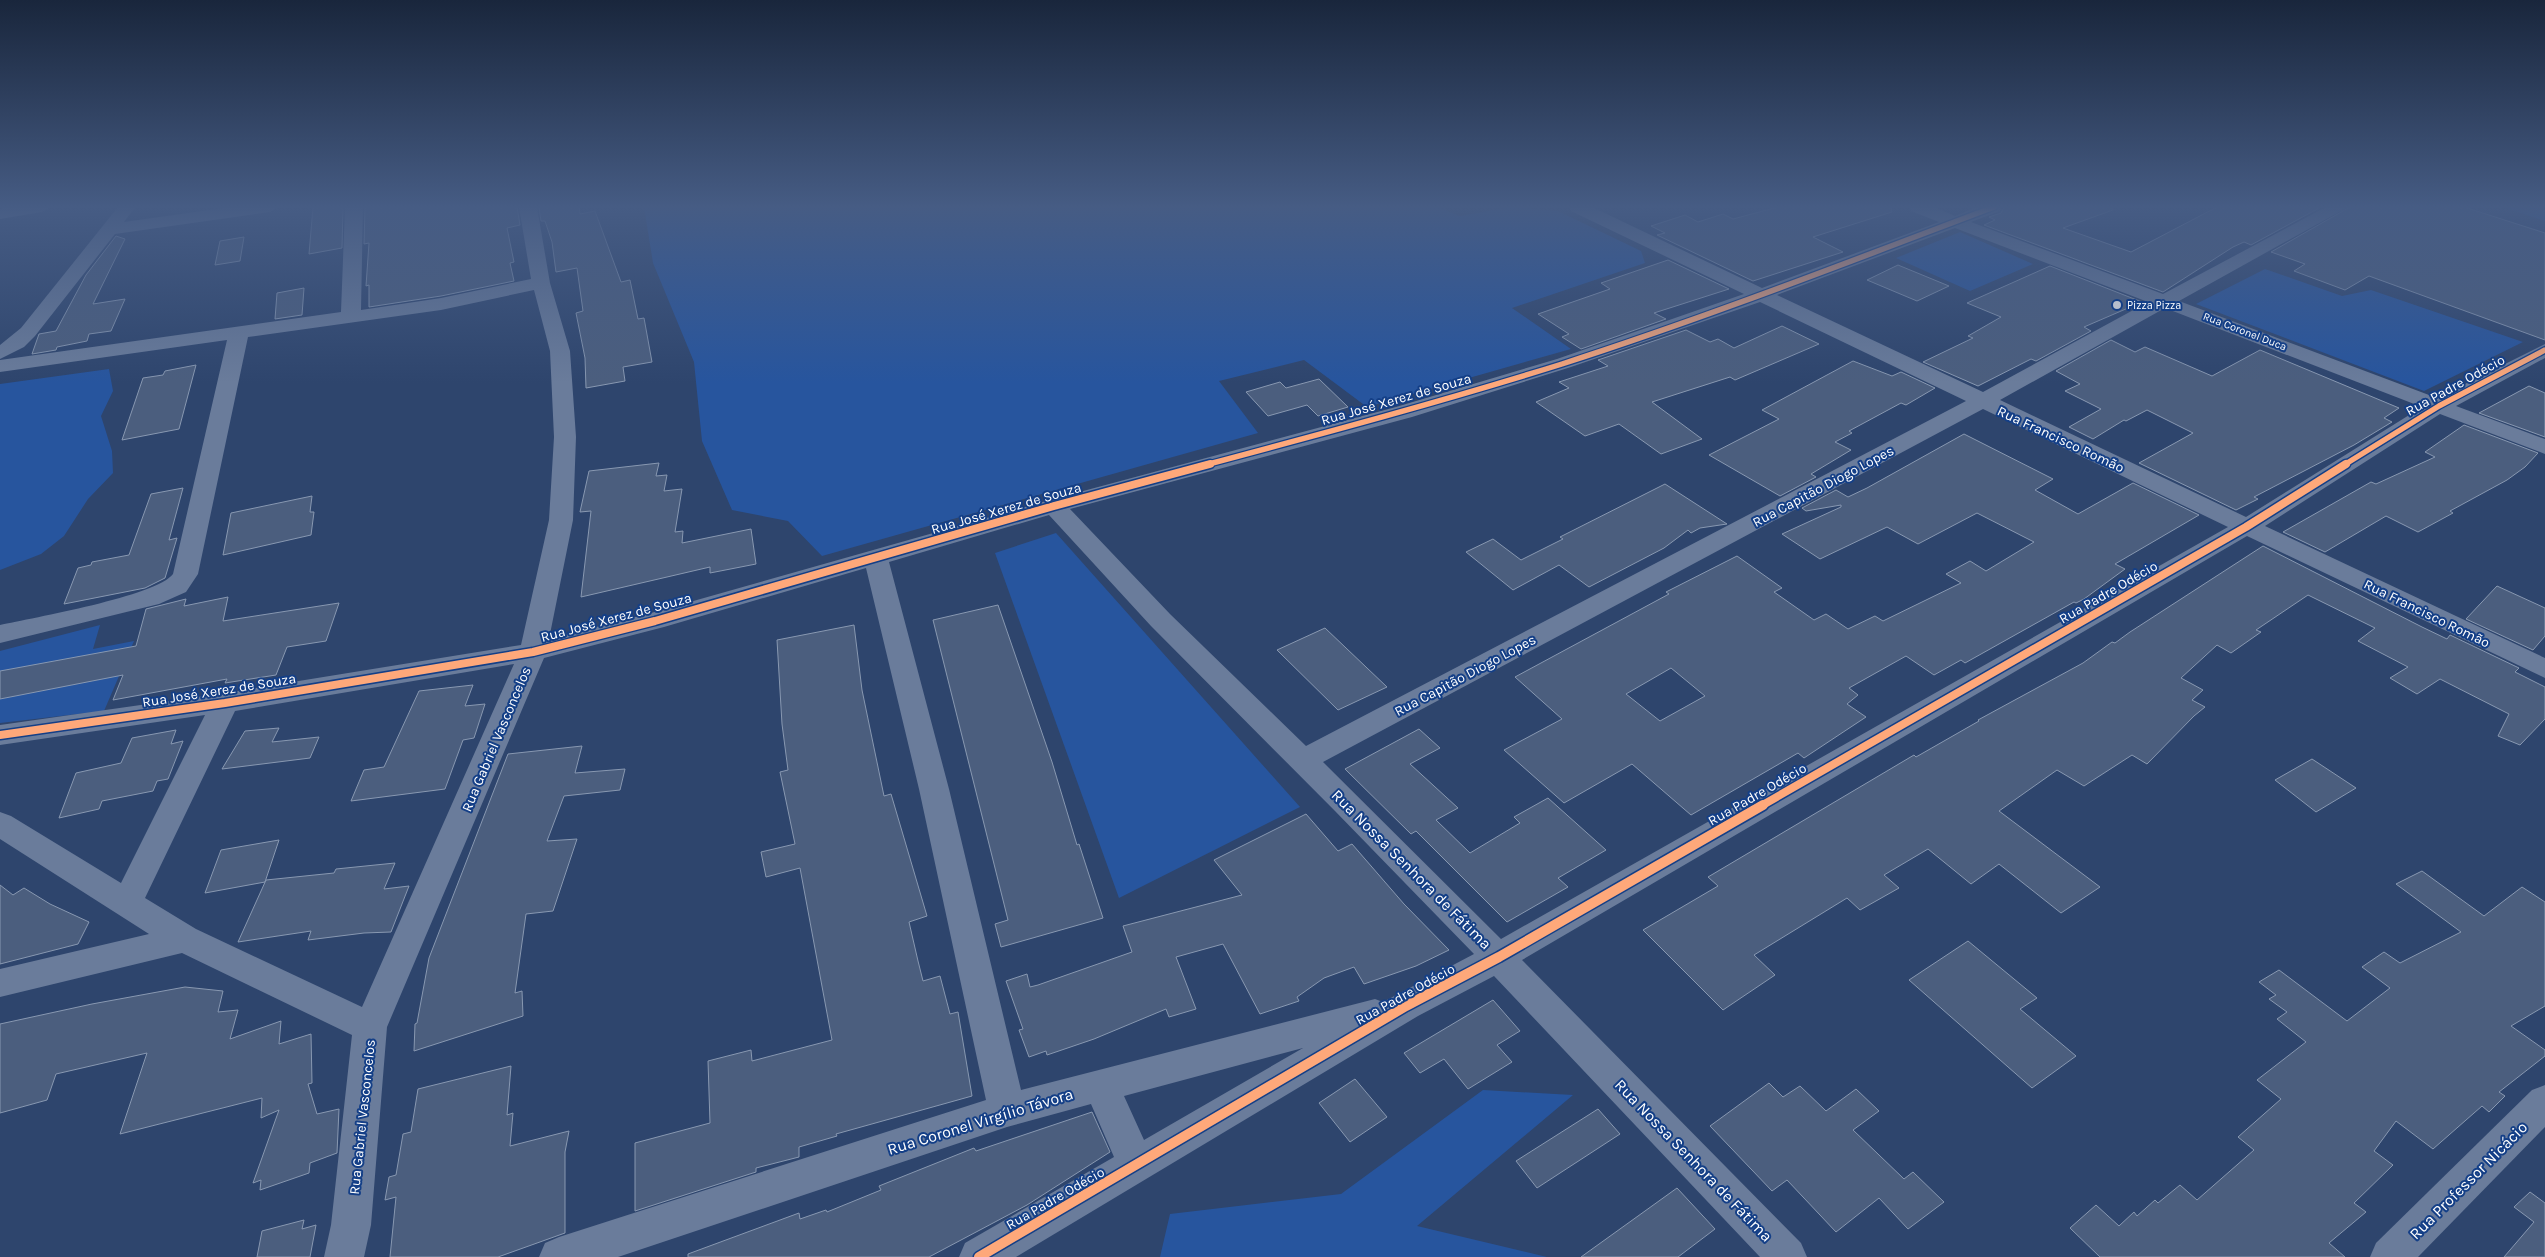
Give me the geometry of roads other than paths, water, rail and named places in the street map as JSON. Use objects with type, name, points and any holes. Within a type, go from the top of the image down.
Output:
[{"type":"street","points":[[0,353],[17,343],[28,332],[82,266]]},
{"type":"street","points":[[351,317],[352,266]]},
{"type":"street","name":"Rua Gabriel Vasconcelos","points":[[344,1257],[351,1225],[370,1027],[534,652],[561,520],[565,437],[560,351],[538,266]]},
{"type":"street","name":"Rua Francisco Romão","points":[[1699,266],[2545,669]]},
{"type":"street","name":"Rua José Xerez de Souza","points":[[0,735],[51,726],[225,703],[534,652],[655,621],[876,559],[1054,506],[1404,412],[1564,363],[1760,295],[1838,266]]},
{"type":"street","name":"Rua Coronel Duca","points":[[2071,266],[2545,447]]},
{"type":"street","name":"Rua Capitão Diogo Lopes","points":[[1303,760],[1982,402],[2228,266]]},
{"type":"street","points":[[0,366],[442,304],[541,283]]},
{"type":"street","points":[[0,634],[130,604],[177,586],[185,574],[239,333]]},
{"type":"street","name":"Rua Padre Odécio","points":[[979,1257],[1406,1006],[1499,957],[2246,527],[2439,406],[2545,350]]},
{"type":"street","name":"Rua Nossa Senhora de Fátima","points":[[1054,506],[1127,585],[1499,957],[1787,1257]]},
{"type":"street","points":[[876,559],[934,789],[1007,1110]]},
{"type":"street","points":[[127,903],[225,703]]},
{"type":"street","points":[[0,824],[184,939],[370,1027]]},
{"type":"street","points":[[0,983],[184,939]]},
{"type":"street","name":"Rua Coronel Virgílio Távora","points":[[559,1257],[1007,1110],[1406,1006]]},
{"type":"street","points":[[1101,1086],[1136,1165]]},
{"type":"street","name":"Rua Professor Nicácio","points":[[2390,1257],[2545,1102]]},
{"type":"place","name":"Pizza Pizza","points":[[2117,305]]}]
